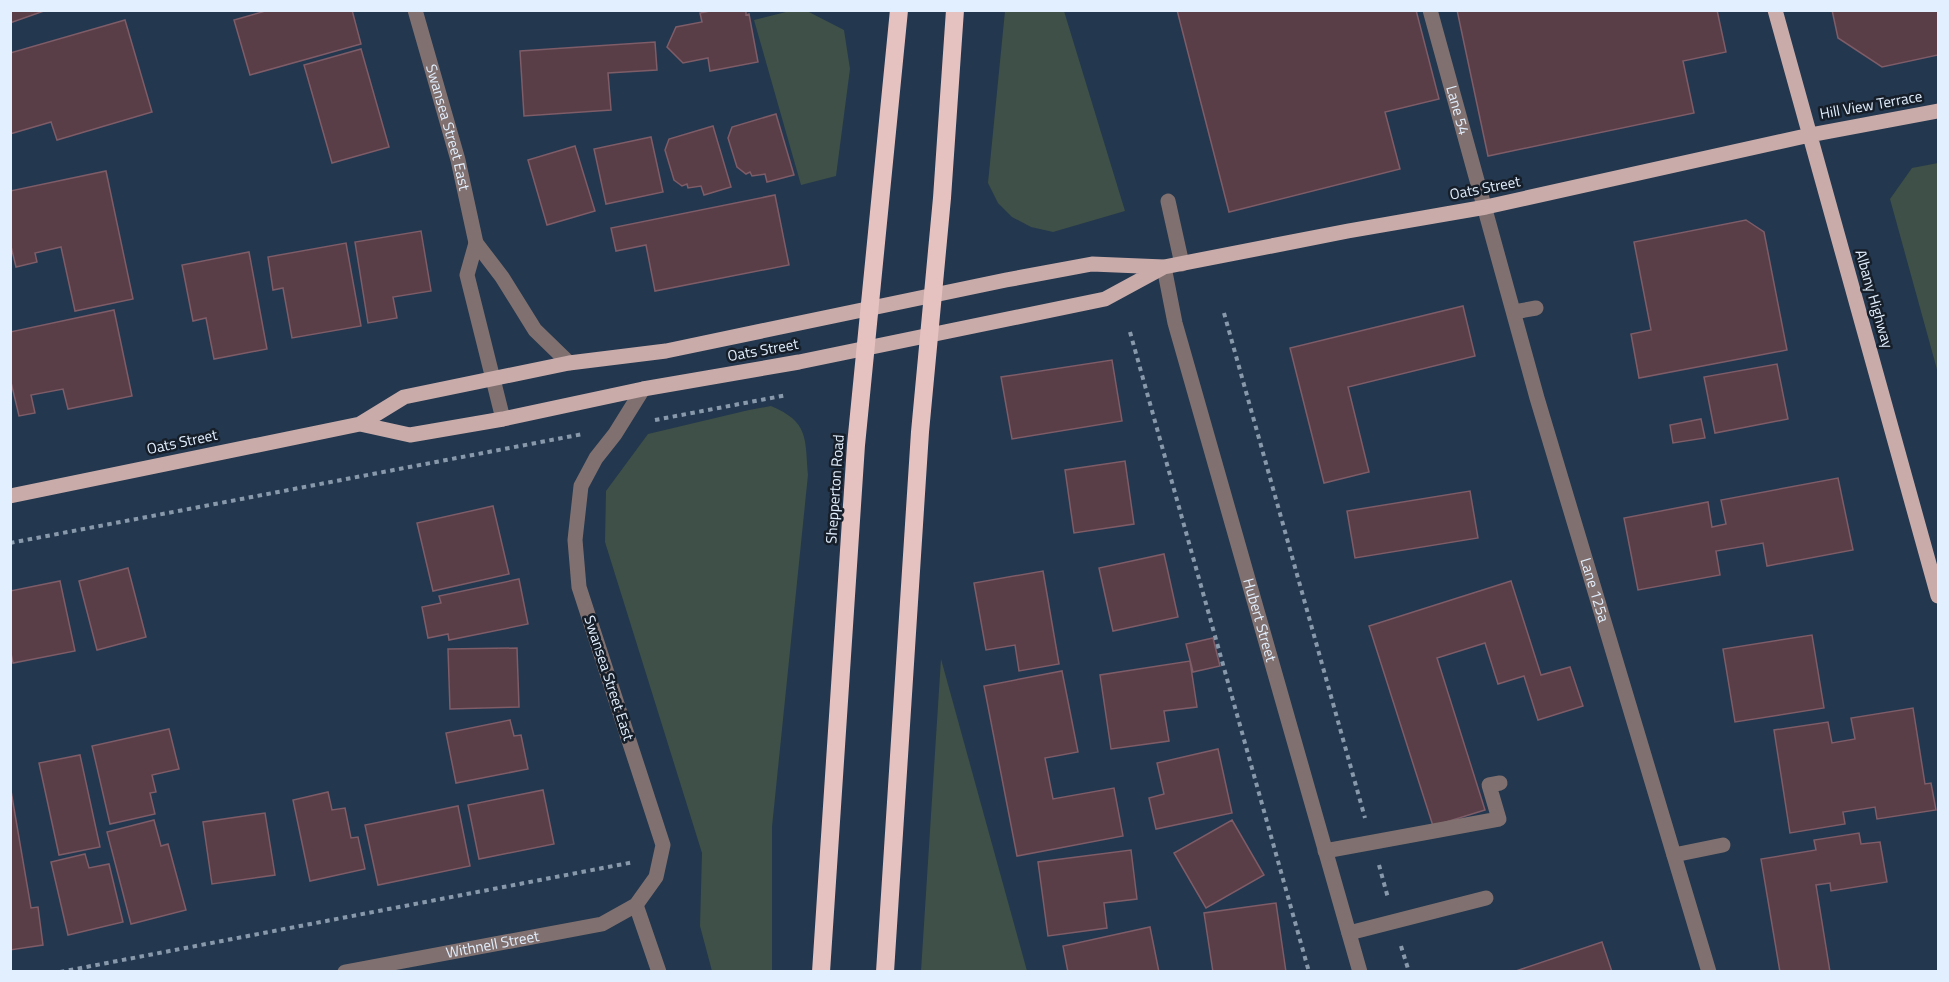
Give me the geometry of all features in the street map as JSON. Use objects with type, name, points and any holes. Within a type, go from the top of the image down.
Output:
[{"type":"highway","name":"Shepperton Road","points":[[821,972],[856,445],[899,10]]},
{"type":"highway","points":[[885,972],[920,432],[942,198],[955,10]]},
{"type":"main road","name":"Albany Highway","points":[[1775,10],[1938,596]]},
{"type":"main road","name":"Hill View Terrace","points":[[1810,135],[1938,111]]},
{"type":"main road","name":"Oats Street","points":[[10,496],[360,424],[404,397],[569,363],[666,351],[1092,264],[1164,267],[1182,264],[1348,231],[1486,207],[1810,135]]},
{"type":"main road","name":"Oats Street","points":[[360,424],[410,435],[866,348],[1105,299],[1164,267]]},
{"type":"street","name":"Swansea Street East","points":[[415,10],[458,160],[476,243],[502,277],[535,330],[569,363]]},
{"type":"street","name":"Lane 54","points":[[1430,10],[1486,207]]},
{"type":"street","points":[[1168,201],[1182,264]]},
{"type":"street","name":"Lane 125a","points":[[1486,207],[1537,398],[1709,972]]},
{"type":"street","name":"Swansea Street East","points":[[476,243],[467,275],[503,418]]},
{"type":"street","name":"Hubert Street","points":[[1164,267],[1178,334],[1360,972]]},
{"type":"street","points":[[1514,312],[1536,308]]},
{"type":"street","name":"Swansea Street East","points":[[636,904],[656,877],[663,844],[579,587],[575,540],[581,486],[596,458],[644,389]]},
{"type":"street","points":[[1325,851],[1499,819],[1489,785],[1500,783]]},
{"type":"street","points":[[1674,855],[1723,845]]},
{"type":"street","points":[[1349,933],[1486,898]]},
{"type":"street","points":[[636,904],[659,972]]},
{"type":"street","name":"Withnell Street","points":[[345,972],[602,924],[636,904]]},
{"type":"path","points":[[1224,313],[1408,972]]},
{"type":"path","points":[[1130,332],[1309,972]]},
{"type":"path","points":[[10,543],[787,395]]},
{"type":"path","points":[[60,972],[660,856]]},
{"type":"green space","points":[[790,11],[807,11],[844,30],[850,69],[836,176],[801,185],[754,20]]},
{"type":"green space","points":[[1005,11],[1064,11],[1125,211],[1053,232],[1031,227],[1012,217],[998,203],[988,183]]},
{"type":"green space","points":[[1938,163],[1938,373],[1890,199],[1912,168]]},
{"type":"green space","points":[[771,406],[792,418],[799,425],[805,441],[808,475],[772,827],[772,971],[712,971],[700,926],[702,853],[605,542],[606,491],[648,434]]},
{"type":"green space","points":[[941,659],[1027,971],[921,971]]},
{"type":"building","points":[[10,10],[44,10],[44,11],[10,23]]},
{"type":"building","points":[[269,10],[352,10],[361,44],[250,75],[234,20]]},
{"type":"building","points":[[715,10],[746,10],[746,15],[749,14],[758,62],[710,71],[708,58],[683,63],[667,47],[676,27],[702,22],[700,13]]},
{"type":"building","points":[[1177,10],[1416,10],[1439,99],[1385,112],[1400,169],[1229,212]]},
{"type":"building","points":[[1457,10],[1717,10],[1726,52],[1683,61],[1694,113],[1488,156]]},
{"type":"building","points":[[1832,10],[1938,10],[1938,55],[1882,67],[1838,38]]},
{"type":"building","points":[[125,20],[152,112],[57,140],[51,122],[10,134],[10,53]]},
{"type":"building","points":[[655,42],[657,70],[608,73],[611,110],[524,116],[520,51]]},
{"type":"building","points":[[361,49],[389,147],[332,163],[304,65]]},
{"type":"building","points":[[776,114],[794,175],[767,182],[765,174],[752,176],[750,172],[746,174],[737,167],[728,138],[732,127]]},
{"type":"building","points":[[713,126],[731,187],[704,195],[701,186],[688,188],[687,184],[682,186],[674,180],[665,150],[669,139]]},
{"type":"building","points":[[651,137],[663,192],[606,204],[594,149]]},
{"type":"building","points":[[575,146],[595,211],[547,225],[528,160]]},
{"type":"building","points":[[106,171],[133,299],[75,311],[61,247],[35,253],[37,262],[16,267],[10,242],[10,191]]},
{"type":"building","points":[[775,195],[789,265],[655,291],[646,245],[616,251],[611,228]]},
{"type":"building","points":[[1746,220],[1764,232],[1787,350],[1639,378],[1631,334],[1651,330],[1634,242]]},
{"type":"building","points":[[421,231],[431,291],[393,297],[397,318],[368,323],[355,242]]},
{"type":"building","points":[[346,243],[361,326],[292,338],[283,288],[273,290],[268,257]]},
{"type":"building","points":[[249,252],[267,349],[214,359],[206,318],[193,321],[182,265]]},
{"type":"building","points":[[1463,306],[1475,356],[1348,387],[1369,472],[1324,483],[1290,348]]},
{"type":"building","points":[[114,310],[132,396],[68,409],[63,389],[31,395],[35,413],[19,416],[10,378],[10,332]]},
{"type":"building","points":[[1112,360],[1122,421],[1012,439],[1001,377]]},
{"type":"building","points":[[1777,364],[1788,419],[1715,433],[1704,377]]},
{"type":"building","points":[[1701,419],[1705,438],[1673,443],[1670,425]]},
{"type":"building","points":[[1125,461],[1134,524],[1074,533],[1065,470]]},
{"type":"building","points":[[1838,478],[1853,550],[1767,566],[1763,543],[1716,551],[1720,575],[1638,590],[1624,518],[1708,502],[1712,527],[1726,524],[1721,500]]},
{"type":"building","points":[[1470,491],[1478,538],[1355,558],[1347,511]]},
{"type":"building","points":[[493,506],[509,574],[433,591],[417,523]]},
{"type":"building","points":[[1164,554],[1178,617],[1113,631],[1099,568]]},
{"type":"building","points":[[128,568],[146,637],[97,650],[79,581]]},
{"type":"building","points":[[1043,571],[1059,664],[1019,671],[1015,645],[986,650],[974,583]]},
{"type":"building","points":[[519,579],[528,624],[449,640],[448,634],[428,638],[422,607],[441,603],[439,596]]},
{"type":"building","points":[[60,581],[75,651],[13,663],[10,649],[10,591]]},
{"type":"building","points":[[1511,581],[1541,675],[1570,667],[1583,706],[1538,720],[1524,676],[1498,684],[1485,643],[1437,658],[1485,810],[1433,826],[1369,626]]},
{"type":"building","points":[[1812,635],[1824,708],[1735,722],[1723,649]]},
{"type":"building","points":[[1213,638],[1220,666],[1193,672],[1186,644]]},
{"type":"building","points":[[517,648],[519,707],[450,709],[448,649]]},
{"type":"building","points":[[1190,661],[1197,707],[1164,711],[1169,741],[1111,749],[1100,675]]},
{"type":"building","points":[[1062,671],[1078,752],[1045,758],[1053,799],[1114,788],[1123,836],[1017,856],[984,686]]},
{"type":"building","points":[[1913,708],[1925,784],[1931,783],[1936,810],[1877,819],[1875,807],[1843,812],[1845,824],[1790,833],[1774,730],[1828,722],[1832,743],[1855,739],[1851,718]]},
{"type":"building","points":[[510,720],[514,736],[521,735],[528,769],[456,783],[446,733]]},
{"type":"building","points":[[169,729],[179,769],[152,775],[156,792],[150,793],[155,814],[110,824],[92,746]]},
{"type":"building","points":[[1218,749],[1232,813],[1156,829],[1149,798],[1164,794],[1157,763]]},
{"type":"building","points":[[80,755],[100,847],[59,855],[39,763]]},
{"type":"building","points":[[10,785],[31,908],[38,907],[43,945],[10,950]]},
{"type":"building","points":[[543,790],[554,844],[479,859],[468,805]]},
{"type":"building","points":[[328,792],[332,810],[345,808],[351,838],[358,837],[365,869],[310,881],[293,800]]},
{"type":"building","points":[[458,806],[470,866],[378,885],[365,825]]},
{"type":"building","points":[[265,813],[275,875],[212,884],[203,822]]},
{"type":"building","points":[[154,820],[161,846],[168,844],[186,910],[131,924],[107,832]]},
{"type":"building","points":[[1232,820],[1264,875],[1206,908],[1174,853]]},
{"type":"building","points":[[1859,833],[1861,844],[1880,842],[1887,882],[1831,891],[1830,883],[1816,885],[1830,972],[1780,972],[1761,859],[1816,850],[1814,840]]},
{"type":"building","points":[[1131,850],[1137,899],[1104,903],[1107,928],[1048,936],[1038,862]]},
{"type":"building","points":[[85,854],[89,868],[109,864],[123,922],[68,935],[51,862]]},
{"type":"building","points":[[1276,903],[1286,972],[1213,972],[1204,913]]},
{"type":"building","points":[[1150,927],[1159,972],[1068,972],[1063,946]]},
{"type":"building","points":[[1602,942],[1612,972],[1513,972]]}]
